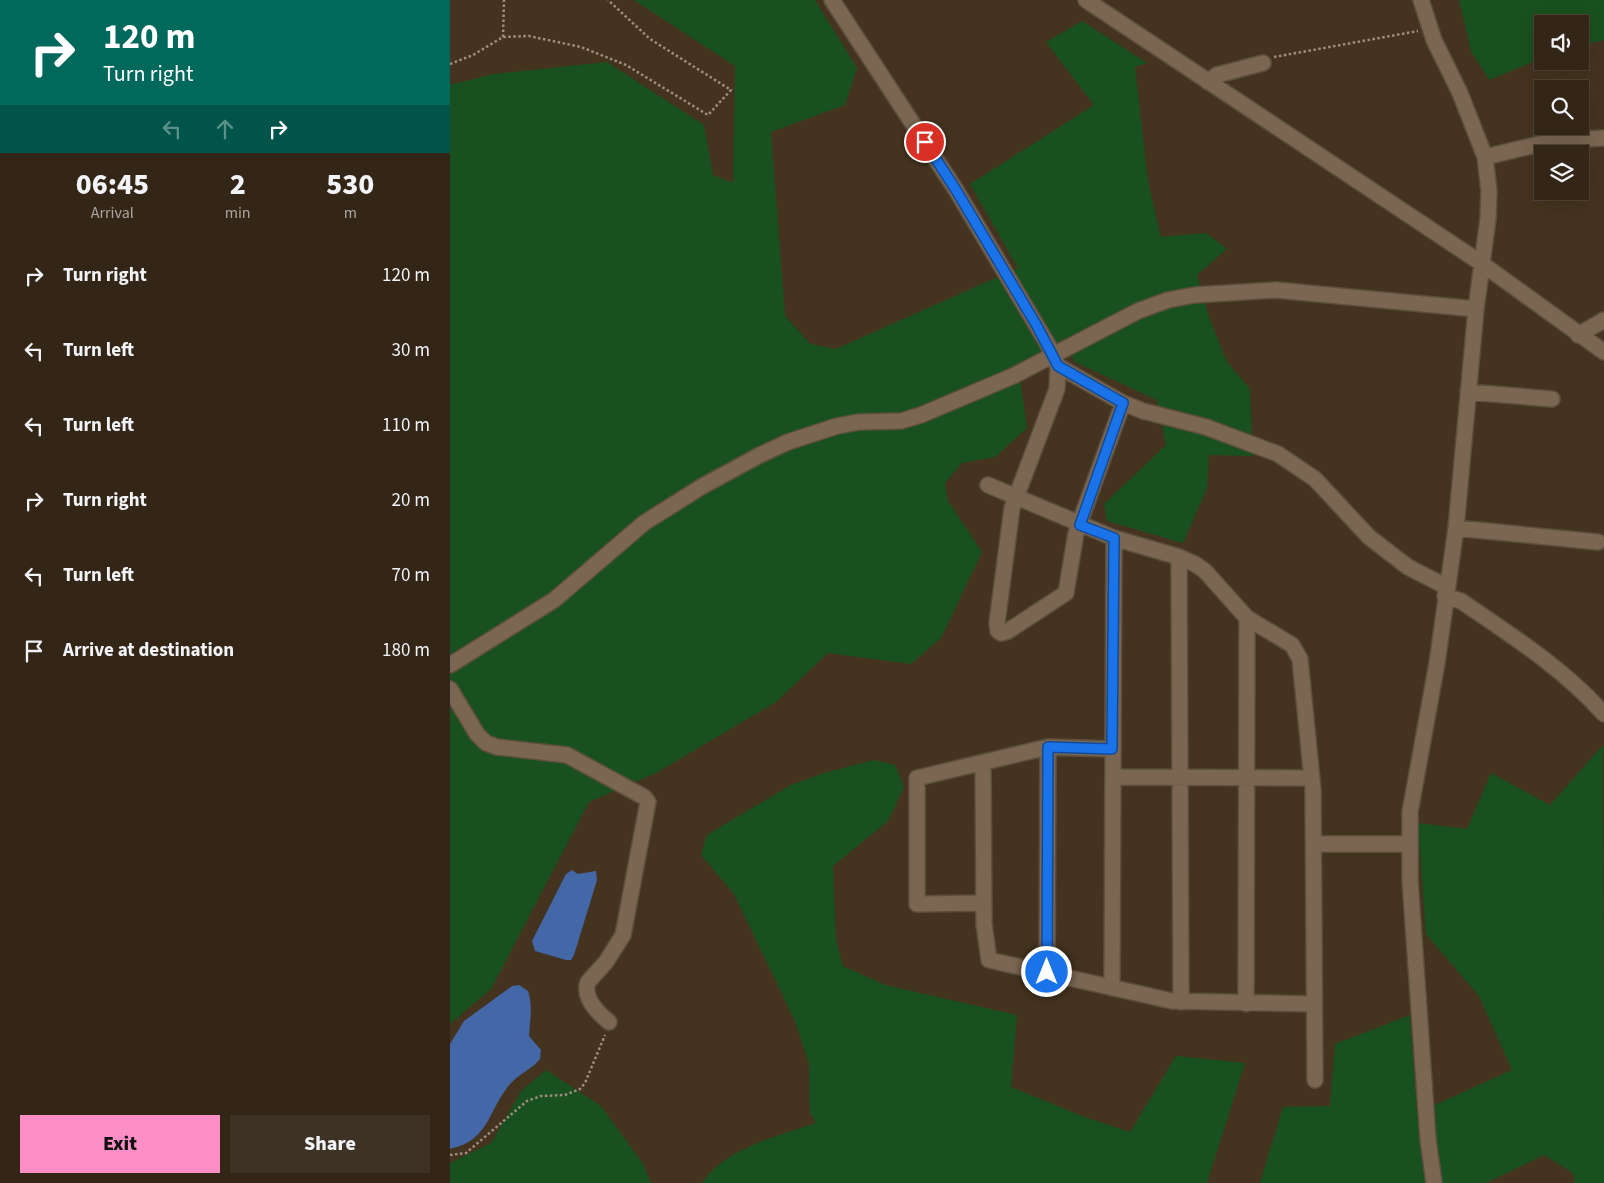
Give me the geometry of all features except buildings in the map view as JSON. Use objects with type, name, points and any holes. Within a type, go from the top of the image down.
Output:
[{"type":"street","points":[[832,0],[956,190],[1056,361],[1123,403],[1158,416],[1206,427],[1278,454],[1315,479],[1369,537],[1408,566],[1441,584],[1446,590],[1552,664],[1580,687],[1604,714]]},
{"type":"street","points":[[1086,0],[1481,263],[1604,352]]},
{"type":"street","points":[[1421,0],[1430,29],[1460,93],[1485,157],[1489,176],[1489,210],[1476,309],[1456,528],[1437,663],[1411,798],[1410,844],[1420,1031],[1428,1139],[1434,1183]]},
{"type":"street","points":[[1208,82],[1217,75],[1264,63]]},
{"type":"street","points":[[1485,157],[1552,141],[1604,138]]},
{"type":"street","points":[[450,665],[554,600],[644,523],[701,487],[760,455],[812,433],[837,426],[859,422],[901,421],[921,415],[1056,361],[1138,311],[1168,300],[1195,295],[1276,290],[1476,309]]},
{"type":"street","points":[[1578,335],[1604,320]]},
{"type":"street","points":[[1056,361],[1057,390],[1012,508],[997,623],[998,631],[1002,633],[1016,626],[1066,593],[1076,533],[1123,403]]},
{"type":"street","points":[[1468,392],[1552,399]]},
{"type":"street","points":[[988,485],[1114,538],[1179,557],[1205,571],[1247,618],[1292,645],[1297,650],[1300,659],[1312,778],[1315,844],[1315,1080]]},
{"type":"street","points":[[1456,528],[1598,542]]},
{"type":"street","points":[[1112,988],[1114,538]]},
{"type":"street","points":[[1179,557],[1181,1002]]},
{"type":"street","points":[[1246,1004],[1247,618]]},
{"type":"street","points":[[450,689],[477,734],[486,743],[497,747],[567,754],[644,797],[648,802],[623,935],[616,950],[588,982],[585,989],[589,1000],[609,1022]]},
{"type":"street","points":[[983,903],[917,904],[917,778],[1048,747],[1112,749]]},
{"type":"street","points":[[1047,972],[1048,747]]},
{"type":"street","points":[[982,764],[983,903],[990,960],[1181,1002],[1314,1004]]},
{"type":"street","points":[[1113,777],[1247,776],[1312,778]]},
{"type":"street","points":[[1315,844],[1410,844]]},
{"type":"path","points":[[503,37],[504,0]]},
{"type":"path","points":[[450,64],[473,55],[503,37],[529,36],[581,47],[626,65],[708,115],[731,90],[650,39],[608,0]]},
{"type":"path","points":[[1264,63],[1270,57],[1430,29]]},
{"type":"path","points":[[450,1156],[466,1153],[527,1101],[541,1096],[565,1095],[580,1089],[585,1083],[609,1022]]},
{"type":"green space","points":[[634,0],[815,0],[857,68],[845,105],[771,132],[785,316],[810,344],[836,349],[1018,268],[970,184],[1094,105],[1046,42],[1082,21],[1147,63],[1135,67],[1148,182],[1161,237],[1206,233],[1227,249],[1197,275],[1210,320],[1227,362],[1250,389],[1253,456],[1209,455],[1207,488],[1183,543],[1107,521],[1104,504],[1166,445],[1157,400],[1075,362],[1064,339],[1018,364],[1027,428],[995,457],[962,463],[945,483],[948,501],[982,552],[941,638],[911,664],[828,653],[776,702],[656,773],[589,802],[491,989],[450,1024],[450,85],[494,74],[607,62],[704,125],[713,175],[733,183],[735,66]]},
{"type":"green space","points":[[1459,0],[1604,0],[1604,40],[1589,44],[1589,15],[1534,15],[1534,61],[1489,80],[1471,51]]},
{"type":"green space","points":[[1603,745],[1604,1183],[1575,1183],[1573,1173],[1544,1155],[1486,1183],[1260,1183],[1283,1107],[1330,1106],[1335,1044],[1410,1015],[1417,1113],[1512,1070],[1479,996],[1426,934],[1418,823],[1467,829],[1491,773],[1550,805]]},
{"type":"green space","points":[[874,760],[895,765],[904,787],[888,821],[833,866],[836,940],[843,966],[885,985],[1017,1015],[1011,1087],[1082,1116],[1130,1132],[1176,1056],[1245,1063],[1207,1183],[702,1183],[715,1168],[737,1153],[776,1136],[816,1123],[810,1113],[809,1064],[795,1021],[734,894],[701,855],[707,835],[791,785],[824,773]]},
{"type":"green space","points":[[546,1070],[601,1106],[643,1164],[651,1183],[450,1183],[450,1163],[491,1143],[522,1090]]},
{"type":"water","points":[[572,870],[578,874],[596,871],[597,880],[574,955],[571,960],[566,960],[535,951],[532,941],[566,874]]},
{"type":"water","points":[[519,985],[528,991],[530,997],[529,1036],[541,1050],[540,1059],[510,1084],[487,1123],[473,1139],[463,1145],[450,1149],[450,1044],[464,1021],[512,986]]},
{"type":"route","points":[[925,142],[956,190],[1037,326],[1058,366],[1123,403],[1080,525],[1114,538],[1112,749],[1048,747],[1047,972]]}]
